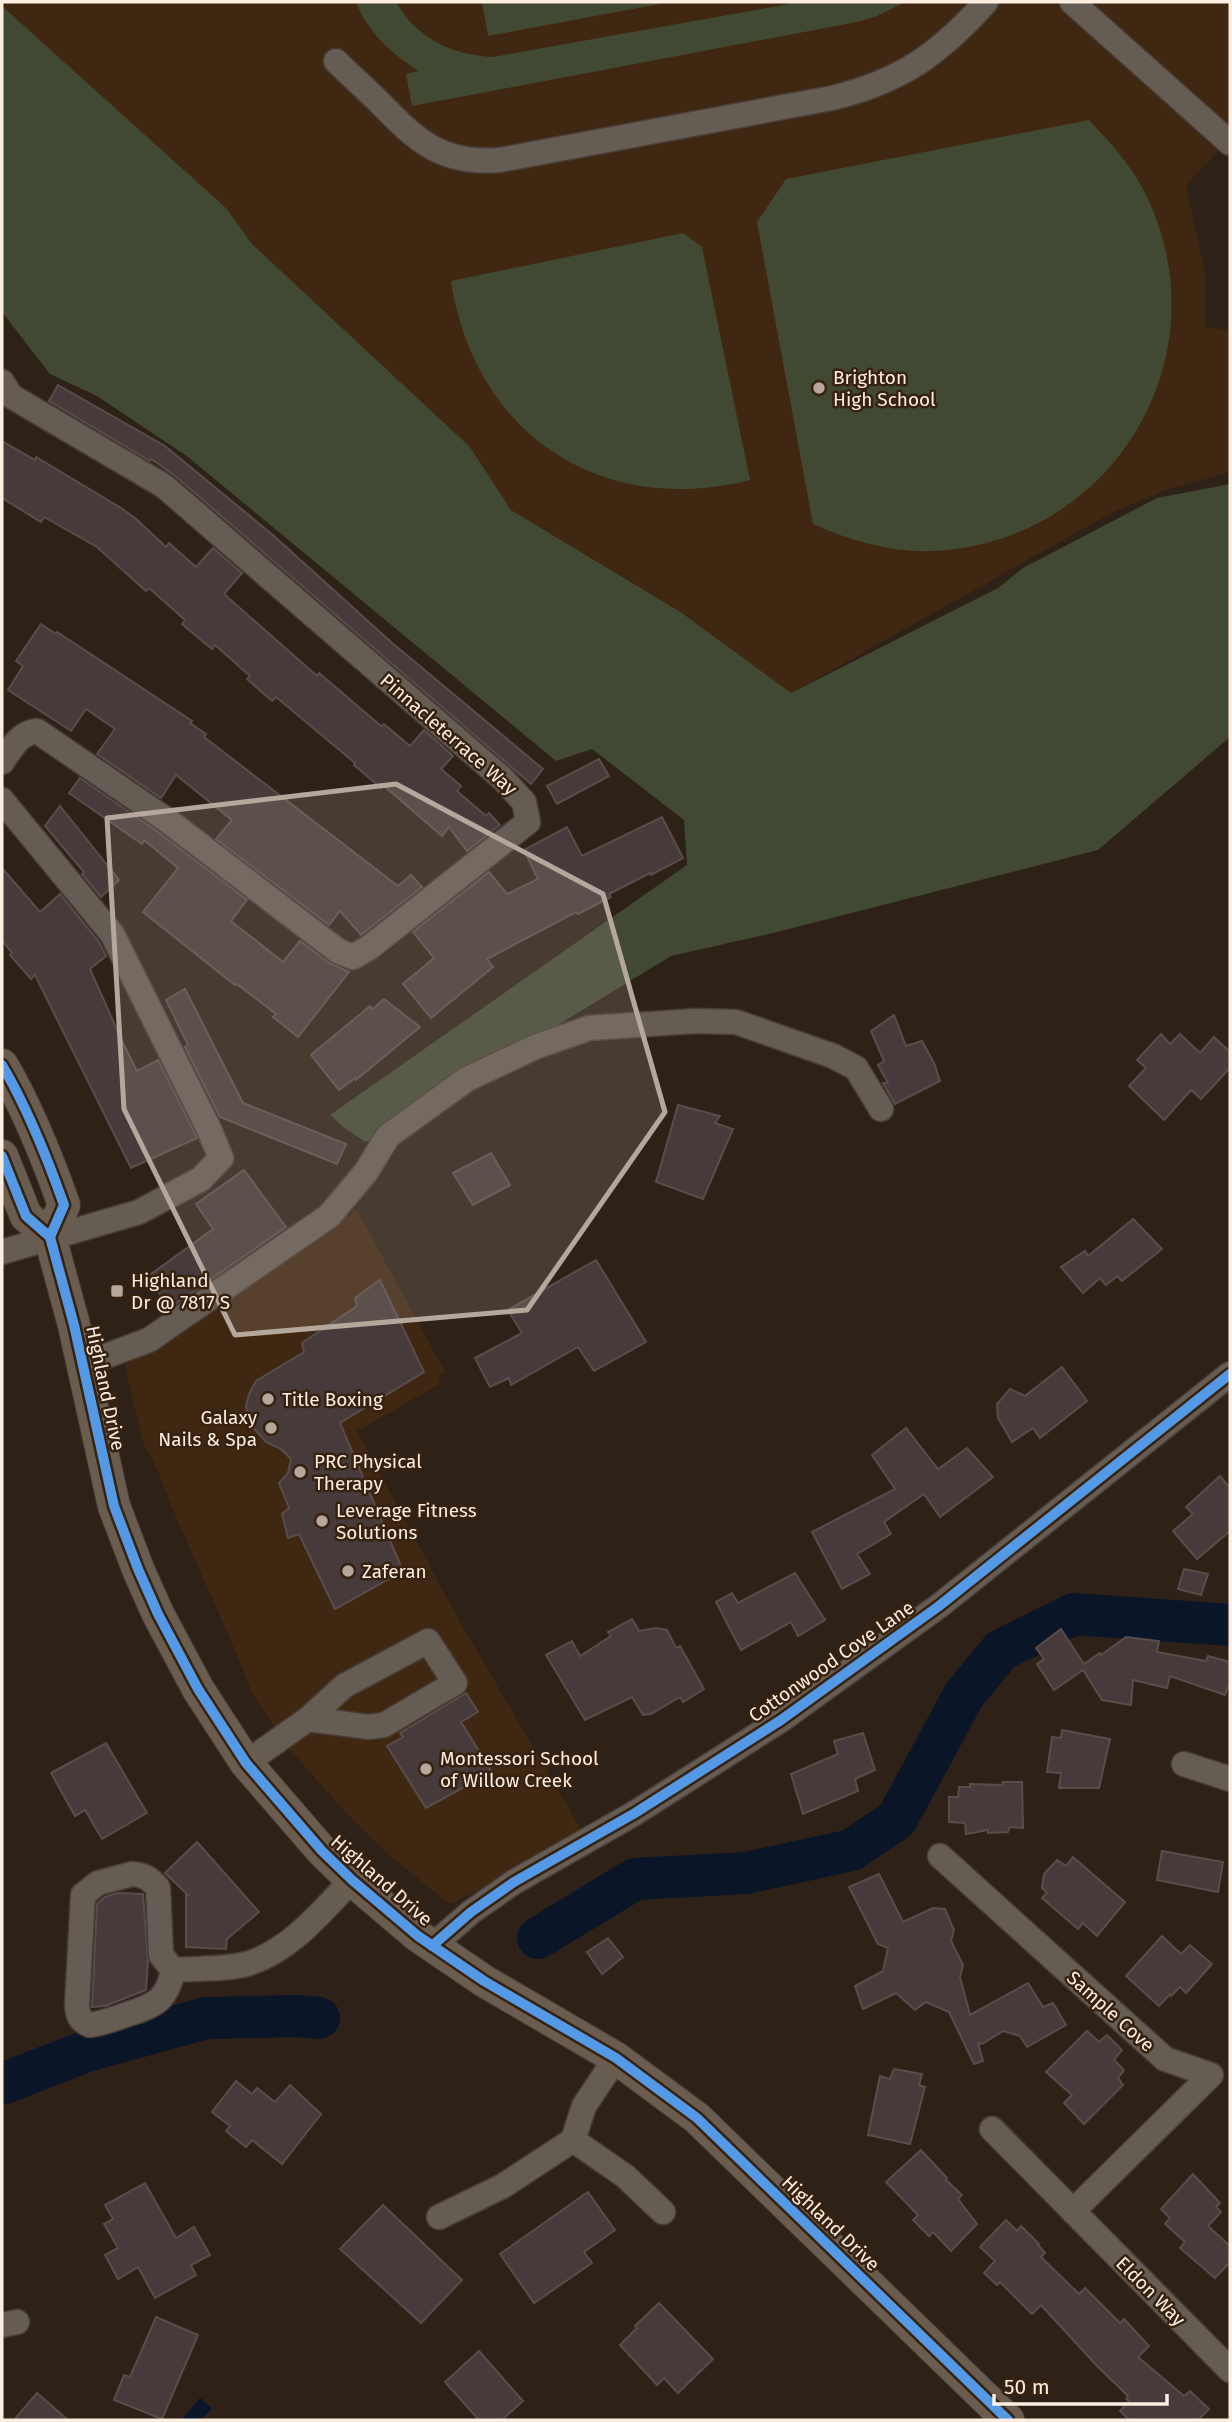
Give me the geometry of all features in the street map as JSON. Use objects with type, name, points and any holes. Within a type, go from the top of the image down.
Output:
[{"type":"main road","points":[[2,1065],[45,1154],[64,1205],[50,1237],[26,1216],[2,1156]]},
{"type":"main road","name":"Highland Drive","points":[[50,1237],[75,1325],[114,1506],[158,1614],[198,1689],[246,1763],[297,1824],[352,1880],[432,1946],[484,1981],[616,2058],[696,2118],[1009,2420]]},
{"type":"street","points":[[336,61],[406,130],[428,147],[463,159],[500,160],[832,97],[877,85],[921,62],[942,47],[986,2]]},
{"type":"street","points":[[1072,2],[1230,143]]},
{"type":"street","name":"Pinnacleterrace Way","points":[[2,382],[11,396],[164,486],[503,779],[524,802],[528,822],[370,947],[353,957],[338,951],[167,820],[37,731],[26,732],[2,762]]},
{"type":"street","points":[[2,800],[112,934],[221,1158],[201,1179],[139,1212],[2,1252]]},
{"type":"street","points":[[82,1366],[149,1340],[329,1216],[366,1172],[388,1136],[467,1079],[535,1047],[589,1028],[696,1021],[736,1022],[833,1056],[856,1068],[881,1109]]},
{"type":"street","name":"Cottonwood Cove Lane","points":[[432,1946],[471,1912],[514,1882],[635,1813],[781,1720],[928,1614],[1230,1374]]},
{"type":"street","points":[[246,1763],[308,1720],[344,1686],[428,1640],[455,1684],[384,1724],[369,1727],[308,1720]]},
{"type":"street","points":[[1184,1764],[1230,1779]]},
{"type":"street","name":"Sample Cove","points":[[940,1856],[1165,2059],[1211,2075],[1073,2211]]},
{"type":"street","points":[[132,1874],[143,1875],[152,1880],[160,1897],[161,1955],[173,1970],[165,1993],[149,2007],[100,2024],[90,2025],[83,2022],[78,2016],[77,2006],[83,1895],[99,1883],[132,1874]]},
{"type":"street","points":[[173,1970],[234,1966],[250,1963],[264,1956],[296,1937],[352,1880]]},
{"type":"street","points":[[439,2217],[503,2186],[573,2140],[584,2106],[616,2058]]},
{"type":"street","name":"Eldon Way","points":[[992,2129],[1230,2370]]},
{"type":"street","points":[[573,2140],[625,2176],[663,2212]]},
{"type":"highlighted area","points":[[396,784],[603,894],[665,1112],[527,1310],[235,1335],[124,1109],[107,818]]},
{"type":"shaded area","name":"Brighton High School","points":[[2,2],[1230,2],[1230,138],[1188,183],[1187,190],[1206,279],[1205,327],[1230,330],[1230,472],[1166,490],[1113,512],[791,693],[682,613],[511,510],[470,447],[252,244],[226,208],[2,6]]},
{"type":"shaded area","points":[[357,1210],[445,1372],[438,1377],[440,1384],[357,1431],[455,1613],[582,1831],[456,1902],[448,1903],[388,1854],[348,1815],[291,1751],[253,1695],[153,1459],[144,1446],[125,1366]]},
{"type":"green space","points":[[356,2],[396,2],[414,26],[437,42],[463,53],[493,57],[800,2],[905,2],[877,16],[857,22],[412,106],[406,74],[419,71],[382,42],[367,23]]},
{"type":"green space","points":[[482,2],[670,2],[488,36]]},
{"type":"green space","points":[[2,6],[226,208],[252,244],[470,447],[511,510],[682,613],[791,693],[998,588],[1023,568],[1157,498],[1230,484],[1230,737],[1098,850],[773,933],[671,956],[366,1142],[330,1115],[687,865],[684,820],[592,749],[556,761],[188,457],[97,396],[50,374],[2,312]]},
{"type":"green space","points":[[1089,120],[1119,154],[1144,191],[1166,251],[1171,311],[1163,369],[1141,423],[1107,470],[1062,509],[1009,536],[947,550],[912,551],[861,542],[813,524],[757,222],[786,179]]},
{"type":"green space","points":[[683,233],[702,247],[750,480],[695,489],[643,486],[596,474],[553,452],[516,421],[486,382],[464,335],[451,281]]},
{"type":"water","points":[[200,2398],[212,2408],[201,2420],[181,2420]]},
{"type":"building","points":[[58,385],[165,446],[274,536],[391,642],[543,769],[531,784],[174,475],[49,401]]},
{"type":"building","points":[[2,441],[35,460],[36,457],[121,508],[166,547],[169,543],[196,567],[213,548],[242,573],[224,594],[317,676],[319,673],[381,726],[384,724],[410,746],[424,730],[453,756],[441,769],[461,786],[457,791],[486,816],[489,813],[500,825],[467,851],[449,827],[442,836],[383,785],[381,788],[276,697],[272,701],[247,679],[250,676],[215,645],[212,649],[182,624],[185,620],[149,588],[146,591],[97,547],[44,517],[41,522],[2,498]]},
{"type":"building","points":[[41,624],[192,721],[190,723],[206,734],[204,737],[398,886],[411,875],[422,887],[361,935],[340,911],[329,925],[216,839],[232,820],[176,775],[161,798],[97,754],[115,729],[86,709],[71,731],[8,690],[23,666],[16,661]]},
{"type":"building","points":[[599,759],[609,776],[557,804],[547,786]]},
{"type":"building","points":[[80,778],[158,832],[247,900],[231,921],[283,962],[300,941],[329,963],[349,972],[298,1037],[273,1017],[276,1014],[143,912],[178,868],[144,840],[142,844],[69,793]]},
{"type":"building","points":[[60,806],[119,880],[101,897],[82,874],[84,872],[45,826]]},
{"type":"building","points":[[662,817],[683,858],[487,959],[493,967],[431,1018],[403,984],[434,958],[413,932],[489,872],[507,894],[538,879],[524,850],[567,827],[582,856]]},
{"type":"building","points":[[2,868],[40,912],[60,894],[99,942],[106,956],[90,969],[137,1071],[158,1060],[197,1138],[131,1168],[35,975],[31,979],[10,955],[12,953],[2,940]]},
{"type":"building","points":[[185,989],[243,1103],[346,1144],[337,1164],[220,1117],[185,1047],[188,1045],[166,1000]]},
{"type":"building","points":[[384,999],[420,1027],[356,1080],[355,1078],[339,1090],[311,1055],[370,1006],[373,1009]]},
{"type":"building","points":[[894,1015],[906,1046],[922,1041],[940,1081],[895,1104],[883,1083],[888,1083],[878,1065],[884,1061],[871,1031]]},
{"type":"building","points":[[1161,1034],[1170,1044],[1180,1034],[1200,1053],[1214,1037],[1230,1052],[1230,1068],[1201,1099],[1191,1090],[1164,1120],[1129,1086],[1146,1068],[1137,1060]]},
{"type":"building","points":[[678,1105],[720,1116],[715,1123],[733,1129],[703,1199],[656,1182]]},
{"type":"building","points":[[491,1153],[510,1185],[473,1205],[453,1173]]},
{"type":"building","points":[[244,1170],[286,1227],[174,1305],[170,1300],[166,1303],[152,1283],[155,1280],[151,1274],[213,1229],[196,1204]]},
{"type":"building","points":[[1133,1219],[1162,1249],[1122,1281],[1117,1276],[1106,1285],[1100,1278],[1083,1293],[1061,1267],[1085,1251],[1088,1256]]},
{"type":"building","points":[[596,1260],[646,1342],[594,1371],[578,1347],[511,1385],[509,1378],[490,1387],[475,1358],[522,1333],[508,1310]]},
{"type":"building","points":[[380,1280],[424,1372],[340,1423],[403,1571],[335,1609],[299,1534],[288,1538],[282,1514],[289,1508],[279,1483],[288,1473],[291,1459],[281,1449],[266,1442],[249,1423],[246,1406],[256,1381],[304,1352],[302,1343],[357,1306],[355,1298]]},
{"type":"building","points":[[1062,1367],[1087,1401],[1040,1438],[1033,1428],[1012,1442],[998,1418],[997,1404],[1010,1389],[1025,1396]]},
{"type":"building","points":[[906,1428],[938,1469],[967,1448],[993,1477],[940,1517],[924,1494],[884,1522],[891,1534],[857,1554],[870,1574],[842,1589],[812,1532],[895,1489],[872,1455]]},
{"type":"building","points":[[1220,1476],[1230,1488],[1230,1531],[1197,1559],[1173,1531],[1193,1514],[1186,1507]]},
{"type":"building","points":[[1184,1569],[1208,1574],[1201,1595],[1178,1589]]},
{"type":"building","points":[[795,1573],[825,1620],[798,1636],[791,1622],[741,1650],[716,1602],[732,1593],[738,1603]]},
{"type":"building","points":[[632,1619],[639,1631],[656,1628],[667,1630],[676,1648],[680,1646],[704,1689],[683,1702],[680,1697],[651,1714],[643,1715],[632,1697],[585,1720],[546,1655],[572,1641],[580,1656],[611,1636],[608,1632]]},
{"type":"building","points":[[1061,1629],[1084,1664],[1126,1637],[1159,1641],[1157,1652],[1206,1661],[1208,1656],[1230,1662],[1230,1682],[1225,1695],[1170,1676],[1167,1688],[1133,1680],[1131,1705],[1102,1700],[1083,1670],[1054,1690],[1037,1664],[1044,1659],[1036,1648]]},
{"type":"building","points":[[466,1693],[478,1712],[461,1722],[492,1772],[426,1808],[387,1746],[403,1737],[400,1733]]},
{"type":"building","points":[[1062,1730],[1110,1739],[1099,1788],[1059,1788],[1061,1773],[1047,1772],[1052,1737],[1061,1738]]},
{"type":"building","points":[[863,1733],[875,1770],[855,1779],[858,1791],[803,1814],[791,1774],[838,1754],[834,1741]]},
{"type":"building","points":[[106,1743],[147,1813],[102,1839],[85,1810],[75,1816],[51,1773]]},
{"type":"building","points":[[1003,1782],[1022,1782],[1023,1828],[1010,1827],[1008,1832],[988,1833],[988,1830],[966,1834],[965,1823],[949,1822],[949,1797],[958,1797],[959,1787],[970,1787],[970,1784],[1002,1785]]},
{"type":"building","points":[[197,1842],[259,1912],[227,1939],[226,1949],[186,1947],[186,1895],[189,1896],[165,1873]]},
{"type":"building","points":[[1162,1851],[1223,1862],[1218,1892],[1157,1880]]},
{"type":"building","points":[[1073,1857],[1125,1902],[1097,1936],[1083,1923],[1078,1929],[1042,1898],[1047,1893],[1042,1888],[1044,1874],[1057,1860],[1066,1866]]},
{"type":"building","points":[[879,1874],[903,1922],[933,1908],[945,1909],[954,1930],[951,1941],[963,1965],[960,1977],[970,2015],[1028,1983],[1043,2007],[1053,2003],[1066,2025],[1027,2047],[1020,2036],[1003,2031],[982,2044],[978,2043],[983,2061],[974,2064],[949,2012],[926,2002],[915,2010],[896,1993],[863,2009],[855,1986],[883,1971],[888,1948],[878,1944],[849,1887]]},
{"type":"building","points":[[118,1893],[143,1894],[148,1960],[146,1990],[105,2006],[92,2007],[97,1904],[105,1897]]},
{"type":"building","points":[[1162,1936],[1181,1954],[1190,1945],[1212,1964],[1186,1993],[1180,1987],[1159,2006],[1126,1976]]},
{"type":"building","points":[[608,1938],[623,1957],[602,1974],[587,1952]]},
{"type":"building","points":[[1087,2031],[1099,2042],[1107,2035],[1122,2050],[1114,2060],[1124,2070],[1118,2078],[1123,2085],[1084,2124],[1064,2103],[1072,2095],[1046,2072]]},
{"type":"building","points":[[894,2069],[922,2074],[919,2085],[925,2087],[910,2144],[868,2135],[880,2076],[890,2079]]},
{"type":"building","points":[[236,2081],[252,2094],[257,2088],[275,2102],[290,2085],[321,2114],[282,2164],[252,2140],[246,2147],[226,2131],[230,2126],[212,2112]]},
{"type":"building","points":[[921,2150],[962,2195],[958,2199],[977,2224],[951,2251],[933,2232],[929,2236],[913,2220],[918,2215],[886,2182]]},
{"type":"building","points":[[1193,2174],[1220,2203],[1216,2207],[1221,2212],[1208,2226],[1230,2246],[1230,2262],[1215,2278],[1180,2248],[1185,2242],[1165,2224],[1170,2218],[1161,2209]]},
{"type":"building","points":[[145,2183],[176,2238],[194,2227],[210,2255],[191,2265],[196,2275],[155,2298],[138,2267],[118,2279],[105,2255],[118,2248],[104,2224],[113,2219],[105,2205]]},
{"type":"building","points":[[588,2192],[615,2230],[584,2252],[592,2263],[534,2303],[500,2254]]},
{"type":"building","points":[[383,2205],[462,2280],[421,2323],[340,2249]]},
{"type":"building","points":[[1006,2220],[1017,2231],[1021,2226],[1039,2244],[1045,2253],[1041,2257],[1079,2294],[1085,2288],[1120,2323],[1124,2319],[1149,2346],[1138,2357],[1184,2396],[1190,2391],[1209,2409],[1198,2420],[1129,2420],[1120,2411],[1129,2401],[1126,2399],[1128,2396],[1041,2305],[1032,2314],[1000,2282],[997,2285],[984,2273],[995,2261],[980,2247]]},
{"type":"building","points":[[659,2303],[713,2359],[678,2393],[664,2378],[657,2385],[620,2345]]},
{"type":"building","points":[[156,2317],[198,2335],[162,2419],[114,2400],[124,2375],[130,2377]]},
{"type":"building","points":[[479,2351],[523,2401],[502,2420],[479,2420],[445,2382]]},
{"type":"building","points":[[37,2393],[68,2420],[14,2420]]},
{"type":"waterway","points":[[538,1938],[635,1879],[746,1873],[852,1850],[897,1819],[964,1695],[1001,1650],[1074,1614],[1230,1625]]},
{"type":"waterway","points":[[2,2084],[87,2051],[206,2018],[319,2018]]},
{"type":"cycle path","points":[[2,1065],[36,1134],[64,1205],[50,1237]]},
{"type":"cycle path","points":[[2,1156],[26,1216],[50,1237],[74,1325],[114,1506],[138,1569],[158,1614],[198,1689],[246,1763],[322,1851],[418,1936],[484,1981],[616,2058],[697,2118],[1008,2420]]},
{"type":"cycle path","points":[[432,1946],[471,1912],[514,1882],[635,1813],[781,1720],[939,1606],[1230,1374]]},
{"type":"place","name":"Brighton High School","points":[[819,388]]},
{"type":"place","name":"Highland Dr @ 7817 S","points":[[117,1291]]},
{"type":"place","name":"Title Boxing","points":[[268,1399]]},
{"type":"place","name":"Galaxy Nails & Spa","points":[[271,1428]]},
{"type":"place","name":"PRC Physical Therapy","points":[[300,1472]]},
{"type":"place","name":"Leverage Fitness Solutions","points":[[322,1521]]},
{"type":"place","name":"Zaferan","points":[[348,1571]]},
{"type":"place","name":"Montessori School of Willow Creek","points":[[426,1769]]}]
